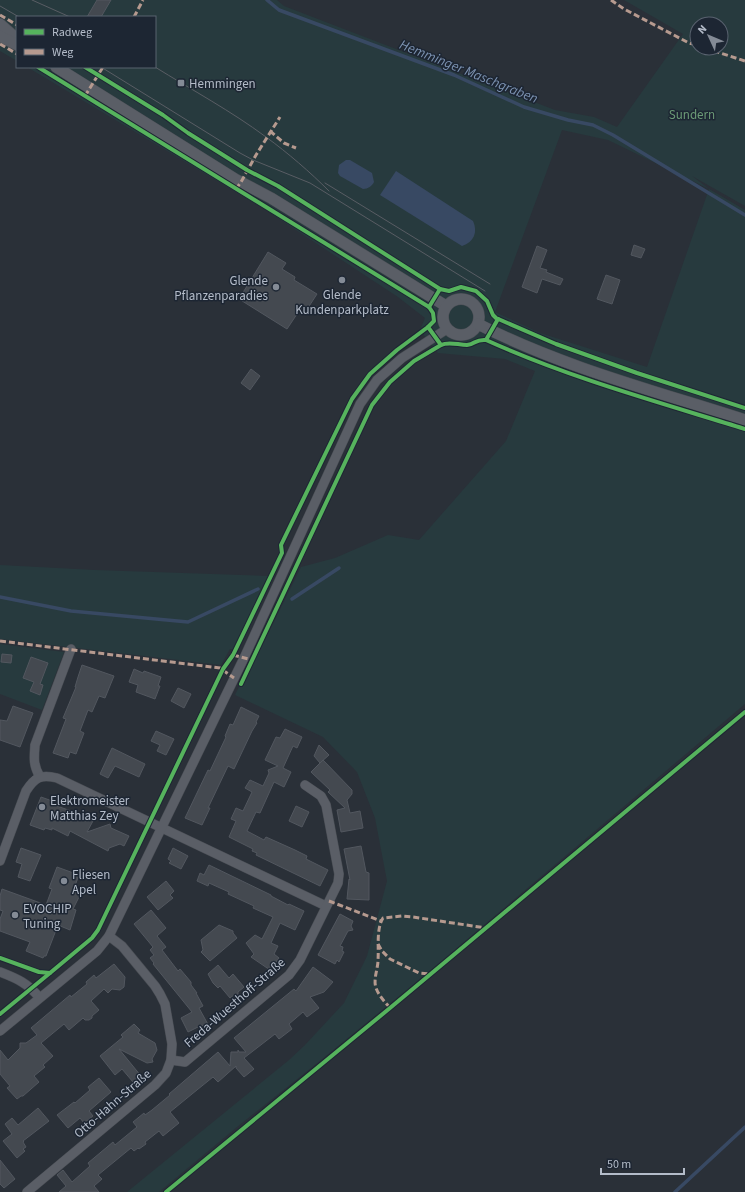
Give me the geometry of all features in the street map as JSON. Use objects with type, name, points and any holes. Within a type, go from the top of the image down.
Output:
[{"type":"street","points":[[0,24],[16,38]]},
{"type":"street","points":[[0,36],[16,44]]},
{"type":"street","points":[[58,68],[235,179],[271,198],[446,306]]},
{"type":"street","points":[[456,300],[467,300],[476,307],[479,312],[478,324],[474,330],[468,334],[460,336],[453,334],[447,328],[443,320],[446,306],[456,300]]},
{"type":"street","points":[[478,324],[534,350],[602,374],[745,420]]},
{"type":"street","points":[[0,1031],[97,951],[109,936],[250,644],[360,404],[377,380],[402,358],[447,328]]},
{"type":"street","points":[[40,777],[33,759],[35,745],[71,649]]},
{"type":"street","points":[[0,861],[26,791],[31,783],[40,777],[47,776],[57,778],[326,906]]},
{"type":"street","name":"Freda-Wuesthoff-Straße","points":[[171,1060],[185,1062],[289,975],[300,960],[338,883],[338,874],[326,805],[320,796],[305,785]]},
{"type":"street","name":"Otto-Hahn-Straße","points":[[27,1192],[155,1085],[166,1073],[171,1060],[172,1044],[164,1004],[160,994],[122,946],[109,936]]},
{"type":"street","points":[[0,972],[18,979],[31,988],[40,998]]},
{"type":"green space","name":"Sundern","points":[[0,0],[277,0],[284,6],[555,110],[594,117],[617,127],[683,34],[624,0],[745,0],[745,206],[692,176],[709,189],[745,210],[745,704],[426,974],[159,1192],[127,1192],[289,1060],[344,1003],[367,956],[387,881],[375,818],[357,772],[323,737],[235,695],[256,652],[259,652],[301,567],[335,558],[388,535],[419,540],[506,441],[535,371],[505,359],[438,353],[420,330],[425,318],[398,297],[264,209],[29,68],[156,68],[156,16],[16,16],[16,60],[0,51]],"holes":[[[562,130],[608,140],[709,189],[647,367],[540,333],[495,312]]]},
{"type":"green space","points":[[0,565],[269,576],[235,649],[230,649],[221,665],[0,639]]},
{"type":"green space","points":[[0,644],[64,652],[42,710],[0,694]]},
{"type":"water","points":[[346,160],[350,160],[372,173],[374,182],[371,186],[363,189],[340,176],[338,173],[339,165]]},
{"type":"water","points":[[396,171],[473,221],[475,233],[472,239],[462,246],[380,195]]},
{"type":"building","points":[[97,0],[111,0],[102,16],[88,16]]},
{"type":"building","points":[[634,245],[645,249],[641,258],[631,255]]},
{"type":"building","points":[[537,246],[547,250],[540,268],[547,270],[546,272],[563,279],[560,285],[542,279],[537,293],[522,287]]},
{"type":"building","name":"Glende Pflanzenparadies","points":[[268,252],[286,263],[282,269],[295,277],[294,280],[317,294],[304,314],[299,311],[287,329],[239,299]]},
{"type":"building","points":[[606,275],[620,280],[612,304],[597,299]]},
{"type":"building","points":[[251,369],[260,376],[250,390],[241,383]]},
{"type":"building","points":[[2,654],[12,655],[11,663],[1,662]]},
{"type":"building","points":[[31,657],[48,663],[40,684],[43,685],[40,695],[30,691],[34,682],[23,678]]},
{"type":"building","points":[[82,665],[114,676],[105,698],[99,696],[92,712],[88,710],[80,731],[84,733],[76,754],[70,752],[68,758],[53,753],[66,719],[63,718],[76,687]]},
{"type":"building","points":[[134,669],[143,673],[144,671],[161,677],[158,686],[160,686],[155,699],[136,692],[138,685],[129,682]]},
{"type":"building","points":[[178,688],[191,694],[184,708],[171,701]]},
{"type":"building","points":[[13,706],[33,713],[20,747],[0,740],[0,720],[7,721]]},
{"type":"building","points":[[241,707],[259,716],[234,769],[228,766],[208,808],[210,808],[202,825],[185,818],[208,770],[210,771],[226,737],[225,736],[230,724],[233,725]]},
{"type":"building","points":[[285,729],[302,737],[297,748],[293,746],[283,768],[291,772],[284,787],[274,782],[260,813],[256,812],[247,831],[264,840],[266,837],[295,850],[307,856],[306,859],[328,870],[320,886],[256,855],[257,853],[252,851],[253,849],[229,837],[236,821],[231,819],[236,808],[243,811],[252,792],[245,788],[250,780],[263,786],[269,773],[268,770],[278,766],[265,760],[276,737],[280,738]]},
{"type":"building","points":[[156,731],[174,739],[166,755],[157,751],[160,745],[151,741]]},
{"type":"building","points":[[319,745],[329,755],[320,763],[314,756]]},
{"type":"building","points":[[112,748],[145,764],[139,777],[115,766],[108,778],[100,774]]},
{"type":"building","points":[[323,760],[352,790],[352,794],[347,800],[350,813],[360,811],[363,828],[341,832],[337,810],[345,808],[328,792],[330,790],[311,772]]},
{"type":"building","points":[[41,797],[55,802],[54,805],[77,813],[93,821],[87,832],[110,824],[111,828],[129,836],[124,846],[120,844],[109,848],[108,851],[70,831],[68,836],[52,828],[52,830],[45,828],[44,830],[30,825]]},
{"type":"building","points":[[296,806],[309,812],[302,827],[289,821]]},
{"type":"building","points":[[361,846],[366,872],[369,873],[369,900],[347,899],[349,879],[350,880],[344,849]]},
{"type":"building","points":[[21,848],[41,855],[30,881],[18,877],[22,864],[16,862]]},
{"type":"building","points":[[173,848],[188,856],[181,869],[169,863],[171,861],[168,859]]},
{"type":"building","points":[[209,865],[271,895],[288,905],[289,904],[304,911],[295,930],[280,923],[271,943],[278,946],[274,954],[279,958],[270,970],[251,957],[254,954],[246,943],[255,935],[262,939],[273,917],[228,894],[229,892],[209,883],[208,886],[197,881],[200,873],[204,875]]},
{"type":"building","points":[[57,867],[79,875],[73,891],[80,895],[73,909],[76,910],[70,930],[58,925],[46,956],[43,958],[26,951],[30,942],[0,931],[0,919],[3,911],[0,910],[0,896],[2,889],[46,905],[52,889],[49,888]]},
{"type":"building","points":[[166,881],[174,891],[170,895],[173,898],[158,910],[147,897]]},
{"type":"building","points":[[151,910],[166,928],[157,936],[166,947],[162,950],[178,971],[180,969],[191,982],[191,985],[197,993],[203,1006],[199,1008],[210,1028],[206,1030],[202,1025],[188,1032],[181,1018],[192,1012],[153,964],[154,963],[150,958],[154,955],[150,950],[153,947],[134,924]]},
{"type":"building","points":[[340,914],[353,921],[351,926],[353,930],[348,931],[340,946],[343,947],[342,951],[344,952],[339,962],[337,960],[335,964],[318,955]]},
{"type":"building","points":[[219,925],[233,931],[237,938],[210,961],[201,952],[203,950],[201,940]]},
{"type":"building","points":[[114,964],[125,977],[124,987],[120,990],[112,989],[108,993],[104,989],[91,1001],[99,1010],[92,1016],[92,1018],[85,1020],[83,1018],[69,1030],[64,1024],[41,1043],[53,1056],[43,1065],[45,1067],[34,1076],[39,1082],[23,1096],[17,1099],[7,1088],[10,1086],[0,1074],[0,1050],[8,1060],[20,1048],[20,1043],[26,1043],[37,1035],[31,1028],[70,995],[71,997],[87,984],[86,982],[94,975],[96,978]]},
{"type":"building","points":[[218,965],[229,978],[233,974],[244,987],[238,992],[238,996],[234,995],[230,998],[220,986],[218,988],[213,983],[208,974]]},
{"type":"building","points":[[313,967],[333,982],[324,992],[310,997],[319,1008],[307,1017],[303,1012],[289,1024],[292,1029],[279,1039],[275,1034],[244,1058],[254,1069],[244,1077],[236,1066],[218,1082],[213,1077],[170,1112],[179,1123],[163,1136],[159,1131],[139,1149],[138,1148],[134,1151],[131,1148],[98,1175],[102,1179],[94,1186],[99,1192],[59,1192],[66,1186],[57,1175],[63,1170],[72,1182],[90,1166],[88,1163],[113,1142],[115,1145],[137,1127],[133,1122],[144,1113],[145,1115],[152,1110],[218,1052],[230,1066],[231,1052],[238,1052],[238,1050],[239,1052],[246,1052],[234,1038],[294,989],[296,991]]},
{"type":"building","points":[[134,1024],[140,1030],[138,1033],[155,1043],[157,1050],[152,1059],[153,1062],[147,1063],[119,1049],[141,1076],[133,1082],[122,1069],[115,1075],[100,1056],[123,1037],[121,1035]]},
{"type":"building","points":[[99,1078],[111,1092],[89,1111],[93,1116],[84,1123],[80,1118],[68,1128],[57,1115],[74,1102],[75,1103],[90,1090],[88,1087]]},
{"type":"building","points":[[38,1108],[49,1121],[23,1141],[26,1147],[23,1149],[25,1151],[17,1158],[3,1141],[12,1134],[5,1124],[12,1118],[18,1125]]},
{"type":"building","points":[[0,1160],[15,1179],[4,1188],[0,1184]]},
{"type":"waterway","name":"Hemminger Maschgraben","points":[[267,0],[279,10],[454,75],[524,107],[568,120],[593,125],[613,135],[745,215]]},
{"type":"waterway","points":[[292,599],[339,568]]},
{"type":"waterway","points":[[0,597],[71,611],[188,622],[258,589]]},
{"type":"waterway","points":[[675,1192],[745,1127]]},
{"type":"tram line","points":[[32,0],[68,16]]},
{"type":"tram line","points":[[0,6],[17,16]]},
{"type":"tram line","points":[[103,68],[240,153],[253,160],[310,183],[485,291]]},
{"type":"tram line","points":[[156,68],[253,127],[291,156],[329,191]]},
{"type":"tram line","points":[[325,183],[490,284]]},
{"type":"marked path","points":[[135,16],[143,0]]},
{"type":"marked path","points":[[611,0],[624,9],[689,43]]},
{"type":"marked path","points":[[0,15],[16,24]]},
{"type":"marked path","points":[[0,44],[16,53]]},
{"type":"marked path","points":[[729,56],[745,61]]},
{"type":"marked path","points":[[85,96],[102,68]]},
{"type":"marked path","points":[[236,189],[280,117]]},
{"type":"marked path","points":[[270,131],[284,143],[296,148]]},
{"type":"marked path","points":[[0,641],[220,668],[234,678]]},
{"type":"marked path","points":[[233,655],[252,660]]},
{"type":"marked path","points":[[329,901],[381,921]]},
{"type":"marked path","points":[[390,1008],[382,999],[375,985],[378,963],[379,928],[383,918],[402,916],[413,917],[486,928]]},
{"type":"marked path","points":[[378,944],[382,951],[390,959],[419,973],[431,974]]},
{"type":"cycle path","points":[[40,68],[429,307],[433,313],[434,321],[428,327],[441,345],[450,343],[467,345],[480,340],[486,340],[498,319]]},
{"type":"cycle path","points":[[87,68],[163,115],[188,133],[247,170],[278,186],[440,289]]},
{"type":"cycle path","points":[[429,307],[440,289],[449,291],[461,287],[476,291],[487,301],[493,315],[496,318],[556,344],[637,373],[745,408]]},
{"type":"cycle path","points":[[0,958],[39,972],[50,973],[92,938],[98,930],[223,669],[233,655],[282,553],[281,545],[352,399],[370,374],[397,350],[428,327]]},
{"type":"cycle path","points":[[486,340],[518,354],[582,378],[745,429]]},
{"type":"cycle path","points":[[241,684],[372,405],[390,382],[414,361],[441,345]]},
{"type":"cycle path","points":[[166,1192],[390,1008],[745,712]]},
{"type":"cycle path","points":[[0,1014],[50,973]]},
{"type":"place","name":"Hemmingen","points":[[181,83]]},
{"type":"place","name":"Glende Kundenparkplatz","points":[[342,280]]},
{"type":"place","name":"Glende Pflanzenparadies","points":[[276,287]]},
{"type":"place","name":"Elektromeister Matthias Zey","points":[[42,807]]},
{"type":"place","name":"Fliesen Apel","points":[[64,881]]},
{"type":"place","name":"EVOCHIP Tuning","points":[[15,915]]}]
